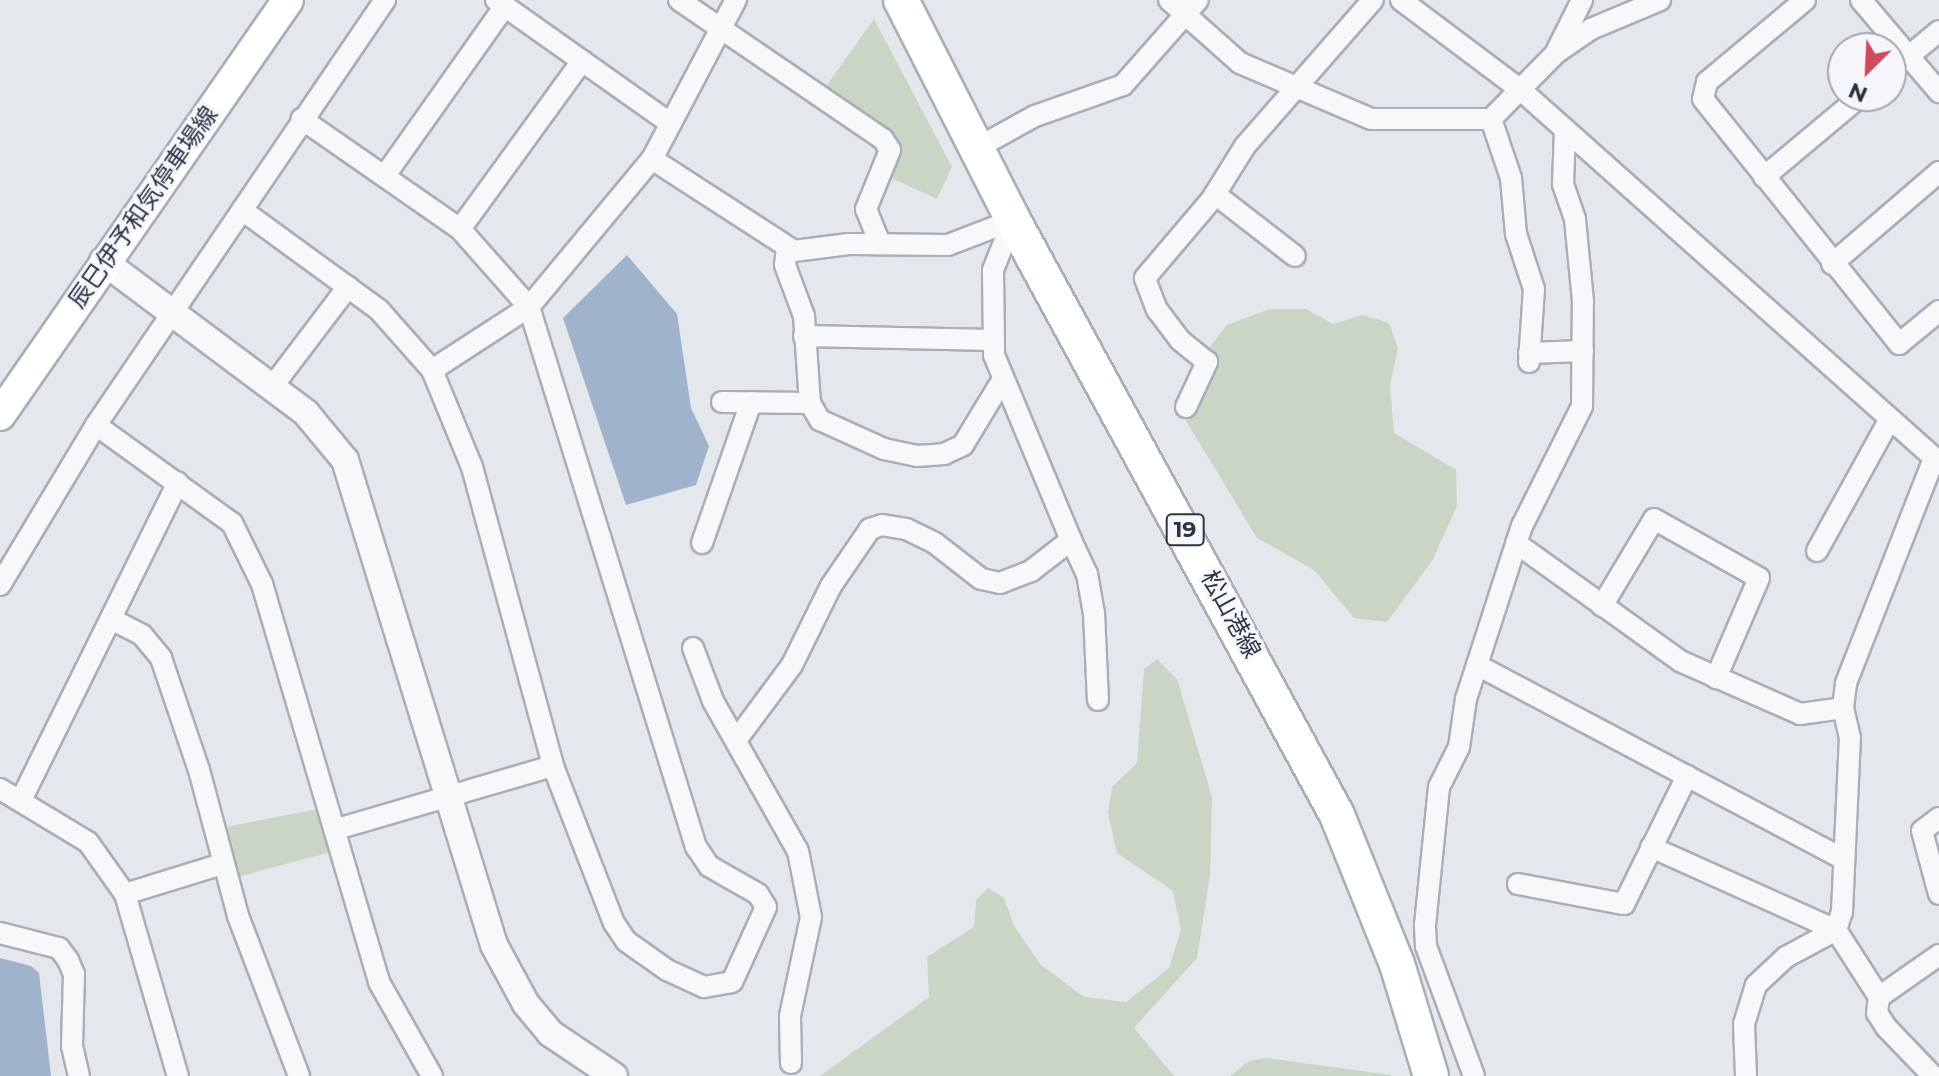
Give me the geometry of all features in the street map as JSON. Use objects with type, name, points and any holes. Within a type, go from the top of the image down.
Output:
[{"type":"main road","name":"辰巳伊予和気停車場線","points":[[0,415],[103,261],[288,0]]},
{"type":"main road","name":"松山港線","points":[[901,0],[1013,220],[1337,815],[1397,964],[1431,1076]]},
{"type":"street","points":[[0,585],[96,425],[385,0]]},
{"type":"street","points":[[679,0],[883,139],[890,150],[866,209],[880,244]]},
{"type":"street","points":[[432,370],[529,307],[652,159],[723,31],[736,0]]},
{"type":"street","points":[[1169,0],[1183,17],[1240,63],[1294,90],[1371,119],[1491,119],[1522,91],[1556,53],[1591,29],[1660,0]]},
{"type":"street","points":[[977,148],[1035,116],[1123,85],[1198,0]]},
{"type":"street","points":[[1186,407],[1207,362],[1180,340],[1157,310],[1145,278],[1215,194],[1245,146],[1373,0]]},
{"type":"street","points":[[1401,0],[1522,91],[1937,461],[1852,669],[1843,708],[1850,738],[1842,912],[1836,930],[1786,957],[1756,985],[1744,1024],[1746,1076]]},
{"type":"street","points":[[1556,53],[1582,0]]},
{"type":"street","points":[[1805,0],[1707,82],[1703,99],[1899,344],[1939,311]]},
{"type":"street","points":[[1861,0],[1939,92]]},
{"type":"street","points":[[386,174],[501,3],[671,124]]},
{"type":"street","points":[[1909,56],[1939,31]]},
{"type":"street","points":[[460,229],[582,61]]},
{"type":"street","points":[[1764,177],[1842,112]]},
{"type":"street","points":[[242,210],[379,310],[432,370],[472,467],[553,766],[601,897],[626,941],[667,970],[704,987],[732,982],[766,907],[758,894],[709,866],[696,847],[661,748],[577,453],[529,307],[460,229],[386,174],[302,119]]},
{"type":"street","points":[[1491,119],[1511,178],[1516,234],[1534,289],[1529,358],[1583,351]]},
{"type":"street","points":[[1474,1076],[1425,936],[1439,787],[1459,747],[1462,715],[1516,543],[1580,415],[1583,351],[1578,241],[1561,165],[1565,129]]},
{"type":"street","points":[[652,159],[787,247],[807,252],[880,244],[948,245],[1013,220]]},
{"type":"street","points":[[1832,264],[1939,172]]},
{"type":"street","points":[[1215,194],[1295,256]]},
{"type":"street","points":[[1013,220],[993,270],[994,340],[1003,379],[1087,574],[1094,613],[1098,700]]},
{"type":"street","points":[[787,247],[785,265],[801,299],[810,403],[820,420],[884,449],[917,456],[944,454],[963,445],[1003,379]]},
{"type":"street","points":[[103,261],[272,387],[331,440],[353,478],[507,974],[550,1033],[614,1076]]},
{"type":"street","points":[[272,387],[348,287]]},
{"type":"street","points":[[804,336],[994,340]]},
{"type":"street","points":[[722,402],[810,403]]},
{"type":"street","points":[[702,543],[702,512],[751,402]]},
{"type":"street","points":[[1817,551],[1890,419]]},
{"type":"street","points":[[96,425],[232,523],[262,584],[337,829],[379,982],[432,1076]]},
{"type":"street","points":[[21,800],[178,483]]},
{"type":"street","points":[[1602,606],[1654,519],[1759,578],[1716,678]]},
{"type":"street","points":[[737,739],[792,665],[831,586],[870,529],[882,525],[906,529],[935,543],[981,579],[1000,583],[1031,571],[1071,540]]},
{"type":"street","points":[[1516,543],[1680,661],[1800,714],[1843,708]]},
{"type":"street","points":[[111,619],[142,635],[161,658],[199,770],[222,864],[299,1076]]},
{"type":"street","points":[[693,648],[713,701],[798,851],[811,917],[790,1016],[791,1063]]},
{"type":"street","points":[[1477,665],[1843,859]]},
{"type":"street","points":[[337,829],[553,766]]},
{"type":"street","points":[[1518,884],[1624,904],[1687,776]]},
{"type":"street","points":[[0,789],[88,842],[125,894],[178,1076]]},
{"type":"street","points":[[1939,818],[1922,831],[1939,894]]},
{"type":"street","points":[[1651,847],[1836,930],[1879,997],[1877,1013],[1886,1027],[1933,1076]]},
{"type":"street","points":[[125,894],[222,864]]},
{"type":"street","points":[[0,933],[59,948],[68,960],[74,974],[72,1046],[79,1076]]},
{"type":"street","points":[[1879,997],[1939,955]]},
{"type":"green space","points":[[874,19],[952,167],[937,199],[885,175],[898,143],[822,92]]},
{"type":"green space","points":[[1270,309],[1306,309],[1333,324],[1363,315],[1389,323],[1398,348],[1390,385],[1394,433],[1456,470],[1457,506],[1432,561],[1387,622],[1354,618],[1314,570],[1257,538],[1185,419],[1204,354],[1227,325]]},
{"type":"green space","points":[[1157,659],[1177,679],[1212,797],[1210,875],[1197,958],[1134,1028],[1174,1076],[820,1076],[929,997],[927,957],[974,927],[976,900],[988,888],[1004,898],[1014,926],[1040,964],[1084,997],[1126,1002],[1169,968],[1181,930],[1173,891],[1117,853],[1108,813],[1112,787],[1137,763],[1144,669]]},
{"type":"green space","points":[[318,809],[330,852],[237,877],[225,827]]},
{"type":"green space","points":[[1266,1058],[1391,1076],[1230,1076],[1249,1061]]},
{"type":"water","points":[[627,255],[677,314],[691,408],[709,446],[696,485],[626,505],[563,318]]},
{"type":"water","points":[[0,958],[31,966],[39,973],[51,1076],[0,1076]]}]
